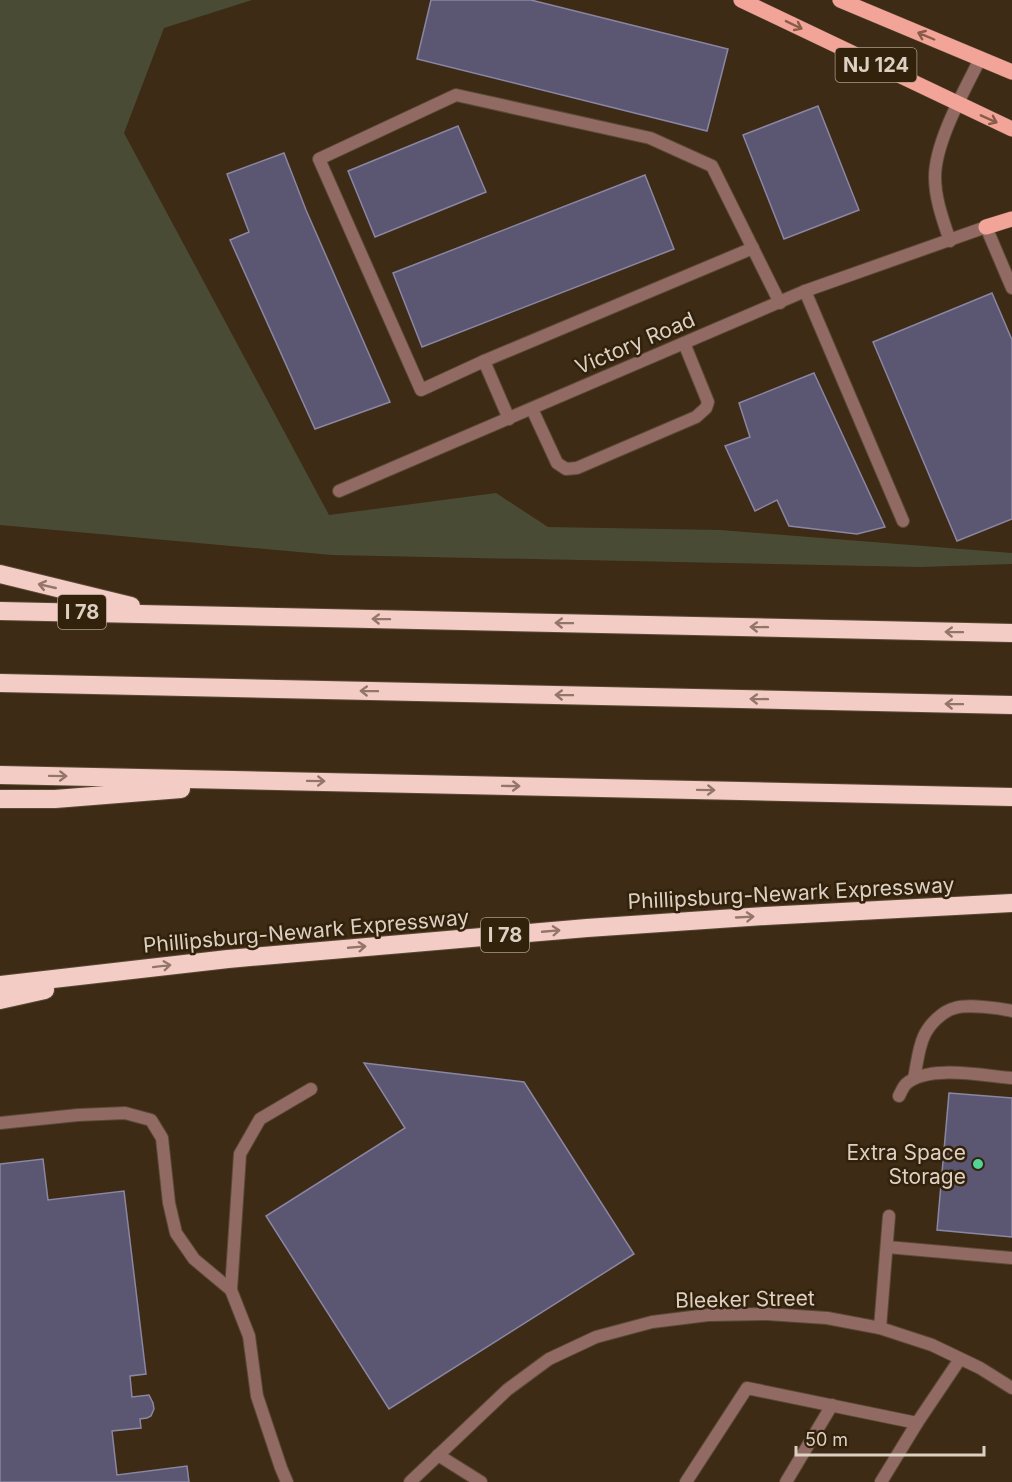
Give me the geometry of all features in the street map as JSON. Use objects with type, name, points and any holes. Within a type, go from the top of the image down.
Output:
[{"type":"highway","points":[[0,574],[165,614]]},
{"type":"highway","name":"I 78","points":[[0,611],[1012,633]]},
{"type":"highway","points":[[0,683],[1012,705]]},
{"type":"highway","points":[[0,775],[1012,796]]},
{"type":"highway","points":[[0,799],[55,799],[284,781]]},
{"type":"highway","name":"Phillipsburg-Newark Expressway","points":[[0,985],[317,950],[598,927],[1012,903]]},
{"type":"highway","points":[[0,1000],[137,969]]},
{"type":"main road","name":"NJ 124","points":[[741,0],[1012,129]]},
{"type":"main road","name":"NJ 124","points":[[840,0],[1012,72]]},
{"type":"main road","points":[[986,227],[1012,219]]},
{"type":"street","points":[[950,241],[937,194],[935,176],[938,156],[958,104],[980,59]]},
{"type":"street","points":[[753,248],[484,361],[421,390],[320,159],[456,95],[650,138],[712,166],[753,248],[780,303]]},
{"type":"street","points":[[986,227],[1012,288]]},
{"type":"street","name":"Victory Road","points":[[339,491],[805,291],[986,227]]},
{"type":"street","points":[[805,291],[903,521]]},
{"type":"street","points":[[532,409],[557,464],[566,469],[578,468],[696,417],[706,408],[708,402],[684,344]]},
{"type":"street","points":[[484,361],[509,419]]},
{"type":"street","points":[[914,1078],[924,1036],[944,1013],[955,1008],[970,1007],[1012,1011]]},
{"type":"street","points":[[899,1096],[905,1084],[914,1078],[936,1072],[1012,1078]]},
{"type":"street","points":[[287,1482],[257,1396],[249,1336],[231,1290],[240,1154],[260,1119],[311,1089]]},
{"type":"street","points":[[0,1123],[125,1113],[151,1120],[162,1138],[169,1203],[176,1233],[194,1259],[231,1290]]},
{"type":"street","points":[[880,1328],[889,1216]]},
{"type":"street","points":[[887,1247],[1012,1258]]},
{"type":"street","name":"Bleeker Street","points":[[410,1482],[507,1390],[549,1359],[596,1337],[652,1322],[708,1315],[767,1314],[817,1317],[880,1328],[932,1345],[980,1368],[1012,1388]]},
{"type":"street","points":[[881,1482],[960,1359]]},
{"type":"street","points":[[686,1482],[747,1388],[917,1423]]},
{"type":"street","points":[[786,1482],[832,1405]]},
{"type":"street","points":[[438,1455],[481,1482]]},
{"type":"green space","points":[[0,0],[252,0],[164,28],[124,133],[329,515],[496,493],[548,527],[720,530],[1012,553],[1012,564],[920,567],[332,555],[0,525]]},
{"type":"building","points":[[431,0],[531,0],[728,49],[707,131],[417,59]]},
{"type":"building","points":[[818,106],[859,210],[784,239],[743,135]]},
{"type":"building","points":[[458,126],[486,192],[375,237],[348,171]]},
{"type":"building","points":[[284,153],[306,210],[390,402],[315,429],[230,240],[249,232],[227,174]]},
{"type":"building","points":[[645,175],[674,249],[422,347],[393,273]]},
{"type":"building","points":[[992,293],[1012,340],[1012,519],[957,541],[873,342]]},
{"type":"building","points":[[814,373],[885,527],[857,534],[789,526],[777,500],[755,511],[725,446],[750,437],[739,403]]},
{"type":"building","points":[[364,1063],[524,1082],[634,1254],[389,1409],[266,1216],[405,1128]]},
{"type":"building","name":"Extra Space Storage","points":[[949,1093],[1012,1098],[1012,1237],[937,1230]]},
{"type":"building","points":[[43,1159],[48,1200],[124,1191],[146,1374],[130,1376],[132,1397],[149,1395],[154,1409],[151,1416],[140,1419],[141,1428],[112,1431],[117,1475],[187,1466],[189,1482],[0,1482],[0,1164]]},
{"type":"place","name":"Extra Space Storage","points":[[978,1164]]}]
